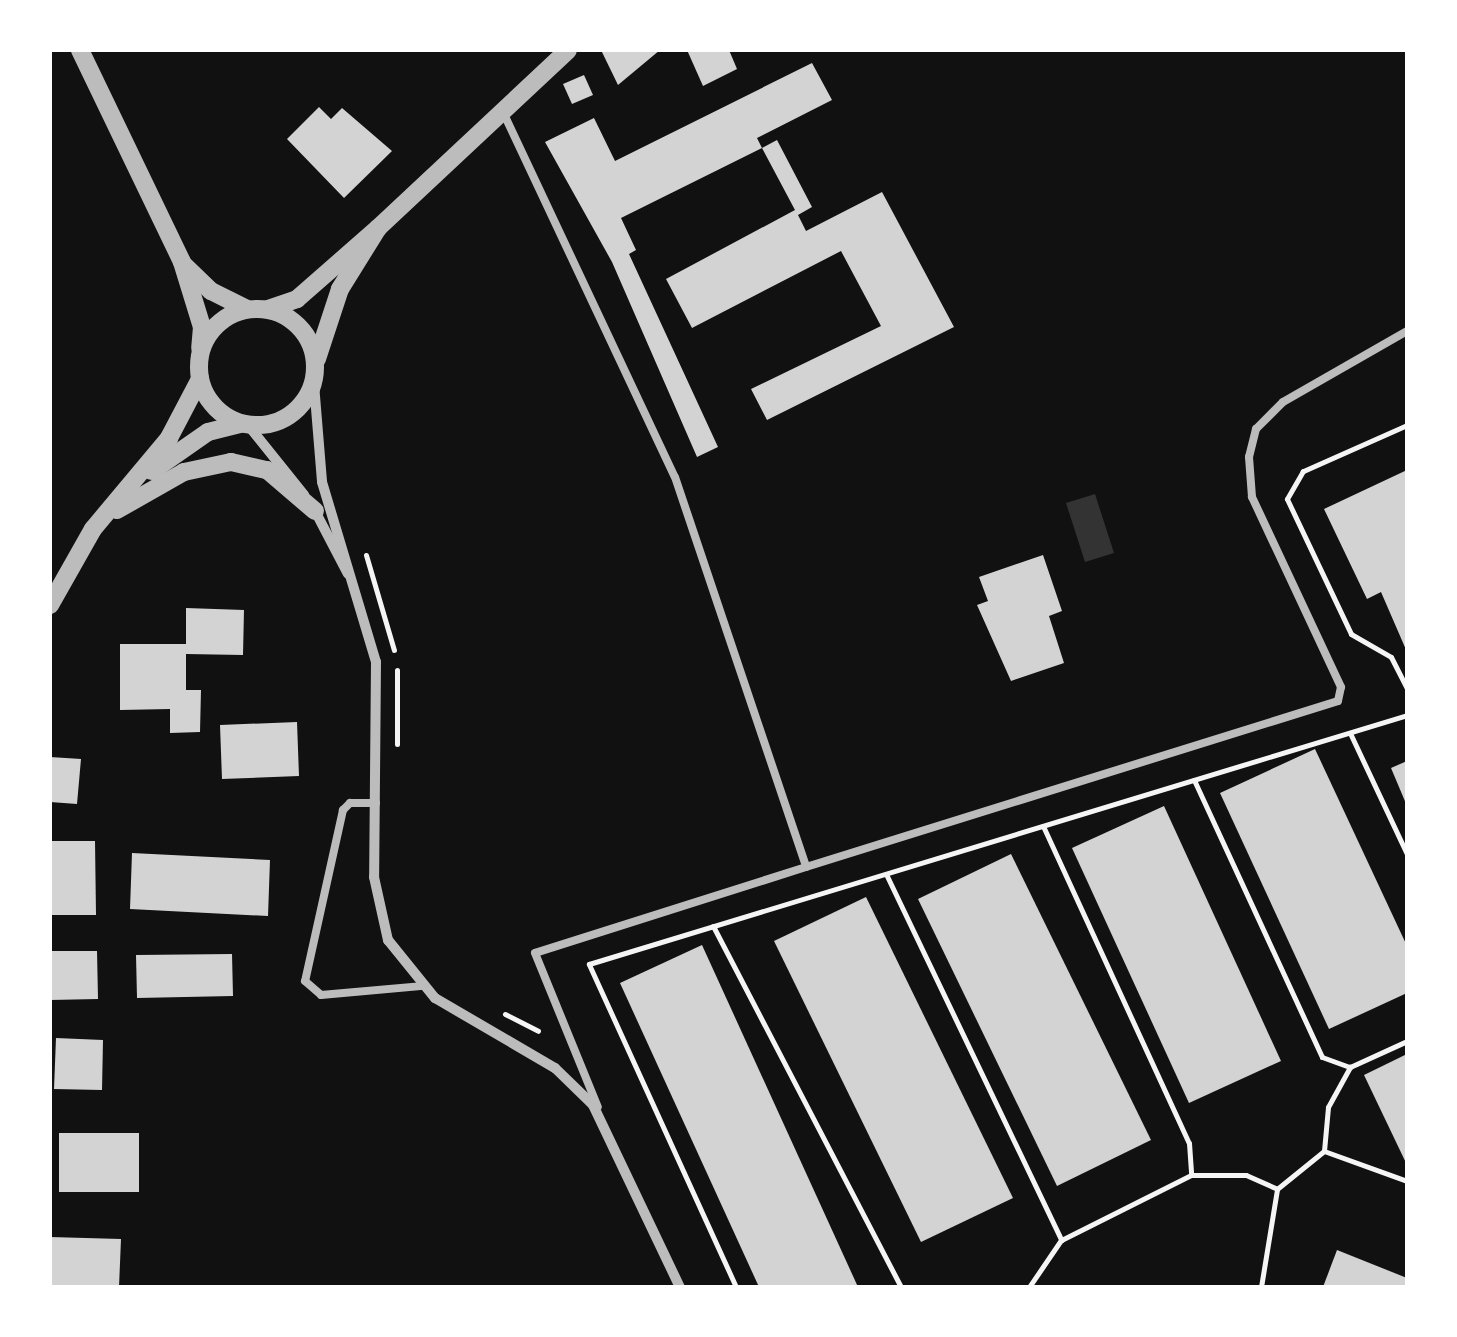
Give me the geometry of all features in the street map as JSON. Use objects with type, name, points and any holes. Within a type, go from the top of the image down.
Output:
[{"type":"street","points":[[80,50],[182,262],[202,327],[200,379],[214,407],[244,425],[315,511],[358,592]]},
{"type":"street","points":[[182,262],[211,291],[247,309],[267,309],[297,299],[568,50]]},
{"type":"street","points":[[378,228],[340,289],[316,364],[314,384],[322,482],[376,662],[376,904],[396,956],[421,986],[555,1068],[593,1105],[680,1287]]},
{"type":"street","points":[[199,358],[215,326],[247,309]]},
{"type":"street","points":[[267,309],[301,328],[316,364]]},
{"type":"street","points":[[50,605],[92,529],[169,438],[200,379]]},
{"type":"street","points":[[120,496],[180,449],[244,425],[281,421],[314,384]]},
{"type":"street","points":[[92,529],[154,485],[232,462],[267,470],[315,511]]},
{"type":"lane","points":[[503,112],[676,477],[806,867]]},
{"type":"lane","points":[[609,1134],[535,953],[1338,700],[1341,688],[1252,497],[1249,457],[1256,429],[1283,402],[1407,332]]},
{"type":"lane","points":[[376,803],[350,803],[343,810],[304,974],[308,989],[321,995],[421,986]]},
{"type":"path","points":[[1407,425],[1303,471],[1288,499],[1351,634],[1391,657],[1407,688]]},
{"type":"path","points":[[736,1287],[589,964],[1407,715]]},
{"type":"path","points":[[1350,733],[1407,854]]},
{"type":"path","points":[[1194,780],[1322,1057],[1350,1067]]},
{"type":"path","points":[[1043,826],[1189,1144],[1191,1174]]},
{"type":"path","points":[[886,874],[1060,1240]]},
{"type":"path","points":[[713,926],[901,1287]]},
{"type":"path","points":[[1261,1287],[1277,1188],[1324,1151],[1328,1107],[1350,1067],[1407,1041]]},
{"type":"path","points":[[1324,1151],[1407,1181]]},
{"type":"path","points":[[1030,1287],[1060,1240],[1191,1174],[1246,1175],[1277,1188]]},
{"type":"shaded area","points":[[1095,494],[1114,553],[1085,562],[1066,503]]},
{"type":"building","points":[[601,50],[660,50],[618,85]]},
{"type":"building","points":[[687,50],[729,50],[737,69],[703,86]]},
{"type":"building","points":[[812,63],[832,100],[757,138],[762,148],[621,218],[636,250],[629,254],[718,447],[697,457],[612,262],[545,142],[594,118],[615,161]]},
{"type":"building","points":[[584,75],[593,95],[572,104],[563,84]]},
{"type":"building","points":[[319,107],[331,119],[342,108],[392,151],[344,198],[287,139]]},
{"type":"building","points":[[777,140],[812,207],[798,215],[806,231],[882,192],[954,327],[767,420],[751,389],[881,326],[841,251],[692,328],[666,279],[795,210],[762,148]]},
{"type":"building","points":[[1407,470],[1407,652],[1381,592],[1367,599],[1324,509]]},
{"type":"building","points":[[1043,555],[1062,611],[1049,616],[1064,663],[1011,681],[977,605],[988,601],[979,577]]},
{"type":"building","points":[[186,608],[244,610],[243,655],[186,654],[186,690],[201,690],[200,732],[170,733],[170,709],[120,710],[120,644],[186,644]]},
{"type":"building","points":[[297,722],[299,776],[222,779],[220,725]]},
{"type":"building","points":[[1315,749],[1407,946],[1407,993],[1329,1029],[1220,793]]},
{"type":"building","points":[[50,757],[81,759],[77,804],[50,802]]},
{"type":"building","points":[[1407,761],[1407,806],[1391,768]]},
{"type":"building","points":[[1164,806],[1281,1061],[1189,1103],[1072,848]]},
{"type":"building","points":[[50,841],[95,841],[96,915],[50,915]]},
{"type":"building","points":[[132,853],[270,860],[268,916],[130,909]]},
{"type":"building","points":[[1011,854],[1151,1140],[1057,1186],[918,899]]},
{"type":"building","points":[[866,897],[1013,1198],[921,1242],[774,941]]},
{"type":"building","points":[[702,945],[858,1287],[759,1287],[620,983]]},
{"type":"building","points":[[50,951],[97,951],[98,999],[50,1000]]},
{"type":"building","points":[[232,954],[233,996],[137,998],[136,955]]},
{"type":"building","points":[[56,1038],[103,1040],[102,1090],[54,1089]]},
{"type":"building","points":[[1407,1054],[1407,1165],[1364,1075]]},
{"type":"building","points":[[59,1133],[139,1133],[139,1192],[59,1192]]},
{"type":"building","points":[[50,1237],[121,1239],[119,1287],[50,1287]]},
{"type":"building","points":[[1337,1250],[1407,1278],[1407,1287],[1323,1287]]}]
